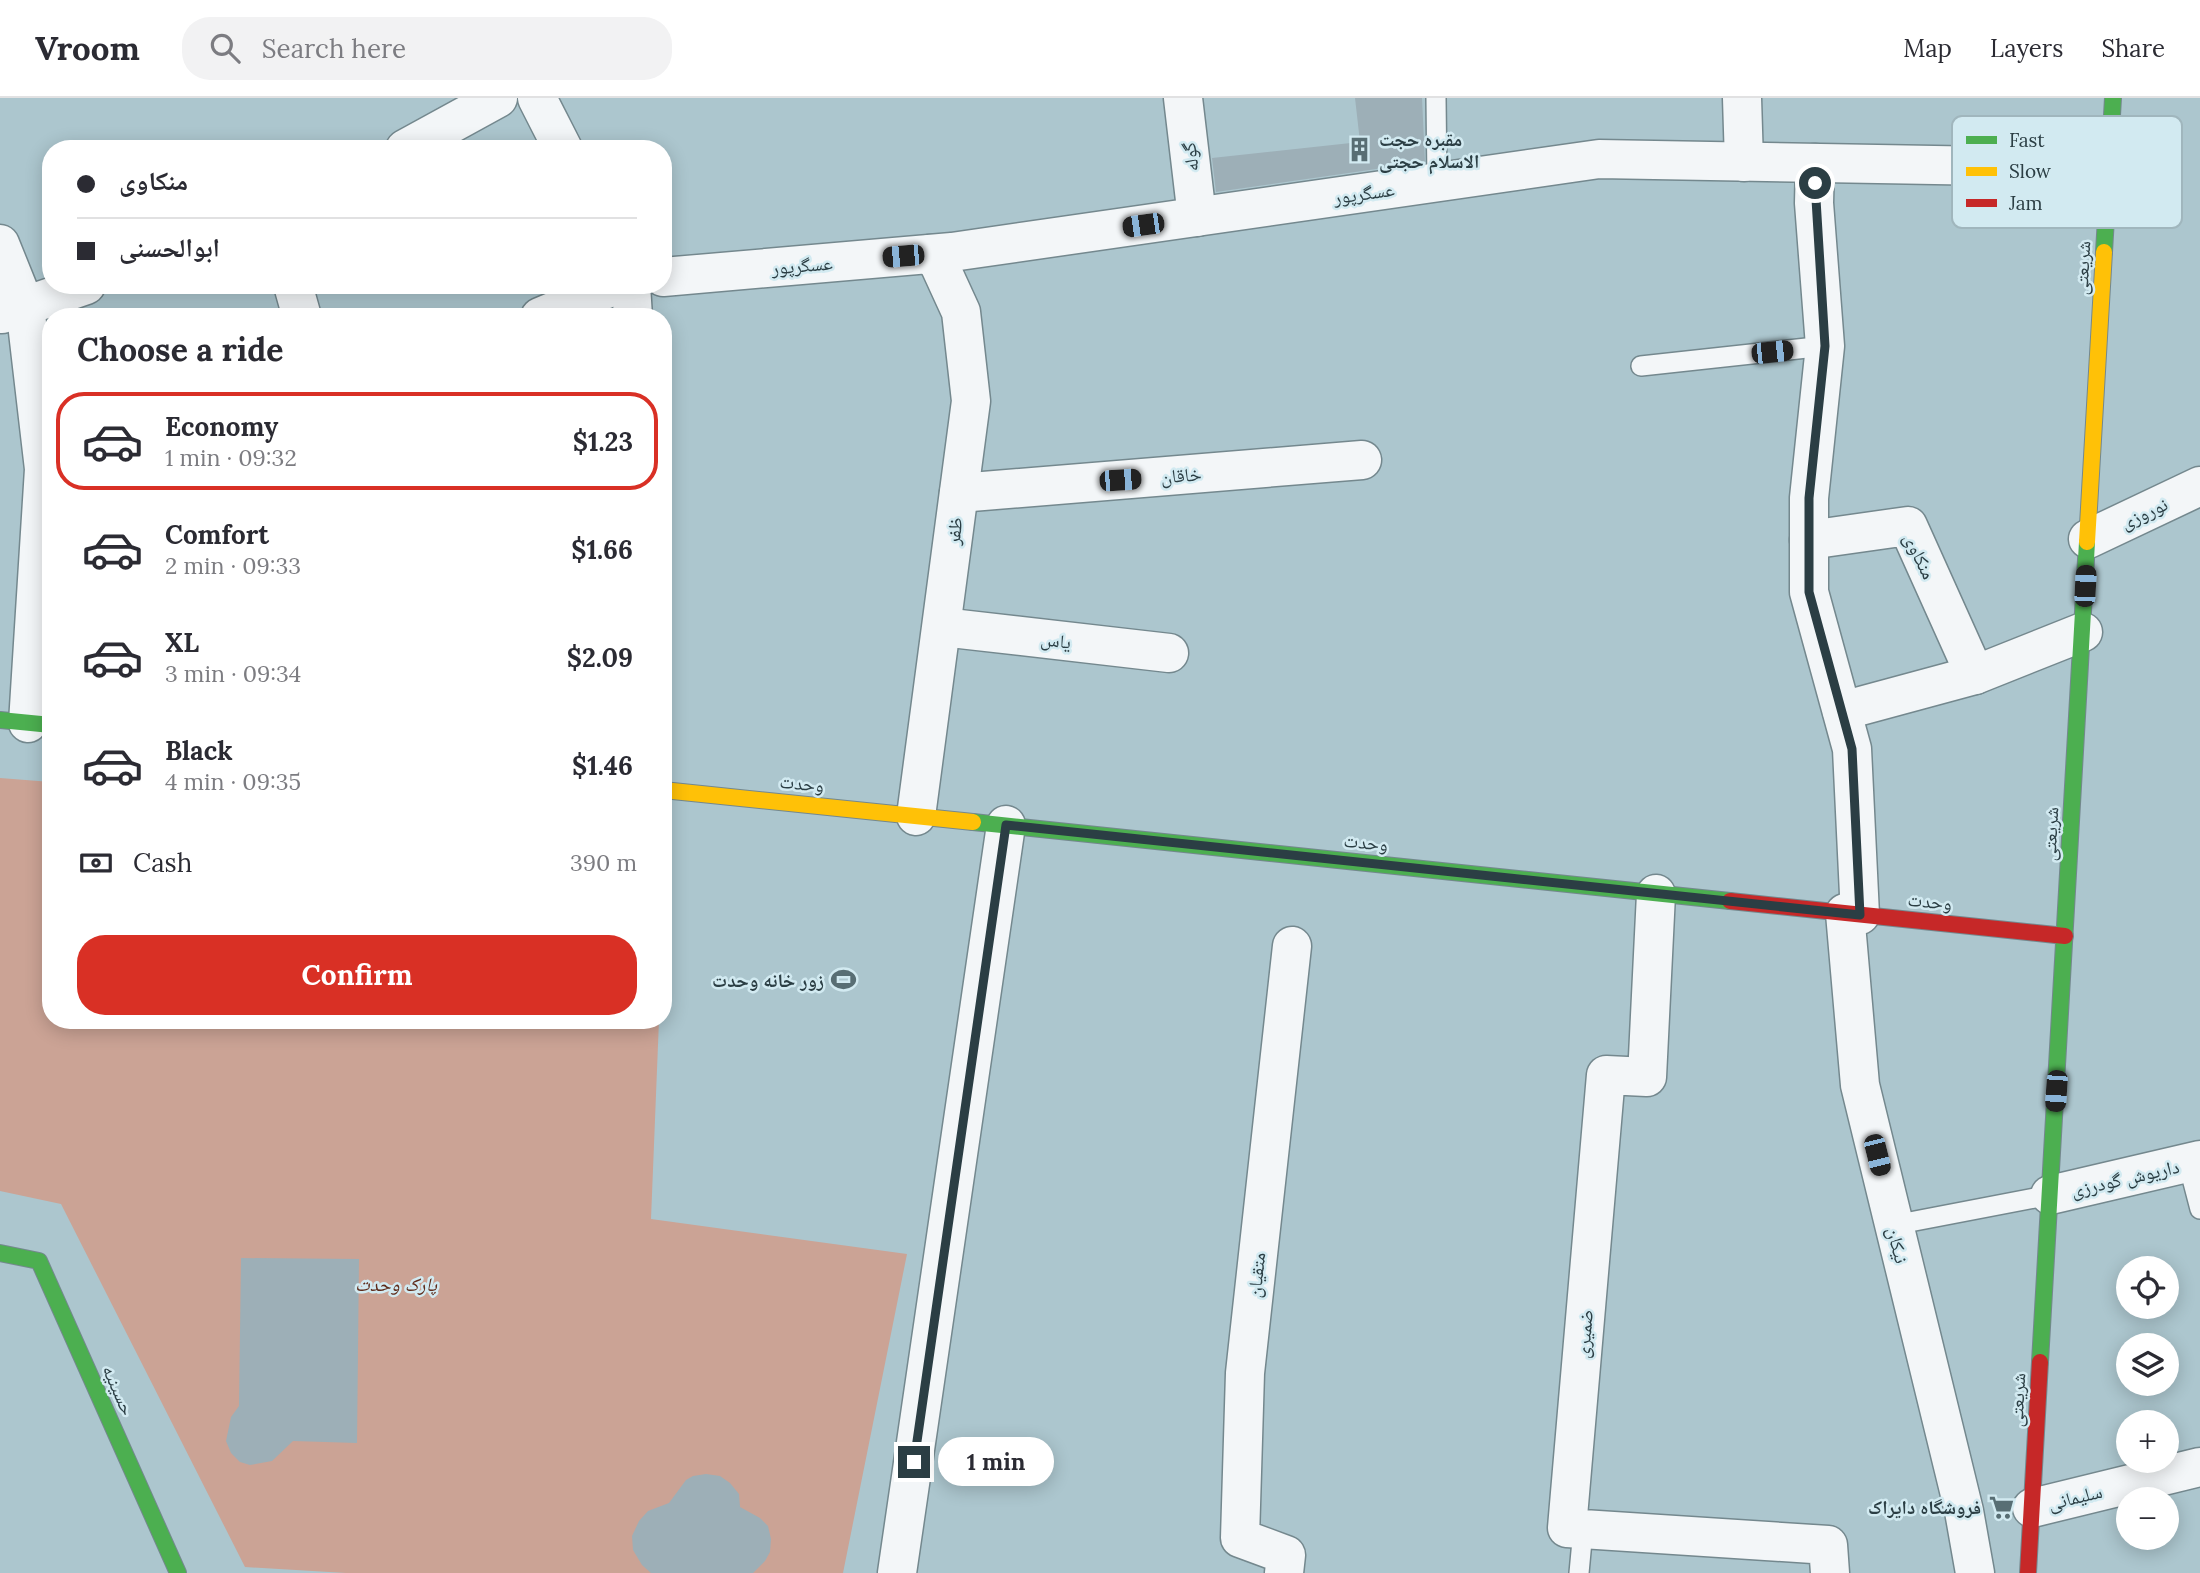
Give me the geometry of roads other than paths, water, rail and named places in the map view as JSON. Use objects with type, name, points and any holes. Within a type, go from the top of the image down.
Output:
[{"type":"street","points":[[421,140],[498,98]]},
{"type":"street","points":[[537,98],[558,140]]},
{"type":"street","name":"گوله","points":[[1183,98],[1197,217]]},
{"type":"street","points":[[1742,98],[1744,162]]},
{"type":"street","name":"شریعتی","points":[[2112,116],[2113,98]]},
{"type":"street","name":"عسگرپور","points":[[672,276],[930,254],[1599,159],[1952,165]]},
{"type":"street","points":[[1815,163],[1815,203],[1825,346],[1809,498],[1809,592],[1852,749],[1853,914]]},
{"type":"street","name":"شریعتی","points":[[2028,1573],[2106,228]]},
{"type":"street","points":[[0,244],[42,459]]},
{"type":"street","name":"ظفر","points":[[916,816],[971,401],[961,312],[939,264],[930,254]]},
{"type":"street","points":[[12,311],[60,294]]},
{"type":"street","points":[[561,308],[595,294]]},
{"type":"street","name":"خاقان","points":[[959,493],[1362,460]]},
{"type":"street","name":"نوروزی","points":[[2088,539],[2200,486]]},
{"type":"street","points":[[26,723],[42,497]]},
{"type":"street","name":"منکاوی","points":[[1809,540],[1908,526],[1975,675]]},
{"type":"street","name":"یاس","points":[[942,627],[1169,653]]},
{"type":"street","points":[[1842,711],[1975,675],[2083,632]]},
{"type":"street","name":"وحدت","points":[[672,791],[2065,936]]},
{"type":"street","points":[[897,1573],[1006,825]]},
{"type":"street","name":"ضمیری","points":[[1583,1530],[1567,1528],[1606,1075],[1647,1077],[1656,894]]},
{"type":"street","name":"نیکان","points":[[1853,914],[1860,1085],[1964,1511],[1975,1573]]},
{"type":"street","name":"متقیان","points":[[1284,1573],[1286,1555],[1240,1538],[1245,1373],[1292,946]]},
{"type":"street","name":"داریوش گودرزی","points":[[2050,1195],[2194,1162]]},
{"type":"street","name":"حسینیه","points":[[0,1253],[38,1261],[178,1573]]},
{"type":"street","name":"سلیمانی","points":[[2032,1508],[2200,1466]]},
{"type":"street","points":[[1583,1530],[1828,1545],[1829,1573]]},
{"type":"lane","points":[[1436,98],[1437,183]]},
{"type":"lane","points":[[1641,366],[1825,346]]},
{"type":"lane","points":[[2194,1162],[2200,1209]]},
{"type":"lane","points":[[1894,1225],[2050,1195]]},
{"type":"lane","points":[[1579,1573],[1583,1530]]},
{"type":"place","name":"مقبره حجت الاسلام حجتی","points":[[1359,150]]},
{"type":"place","name":"زور خانه وحدت","points":[[844,980]]},
{"type":"place","name":"فروشگاه دایراک","points":[[2001,1507]]},
{"type":"park label","name":"پارک وحدت","points":[[396,1284]]}]
